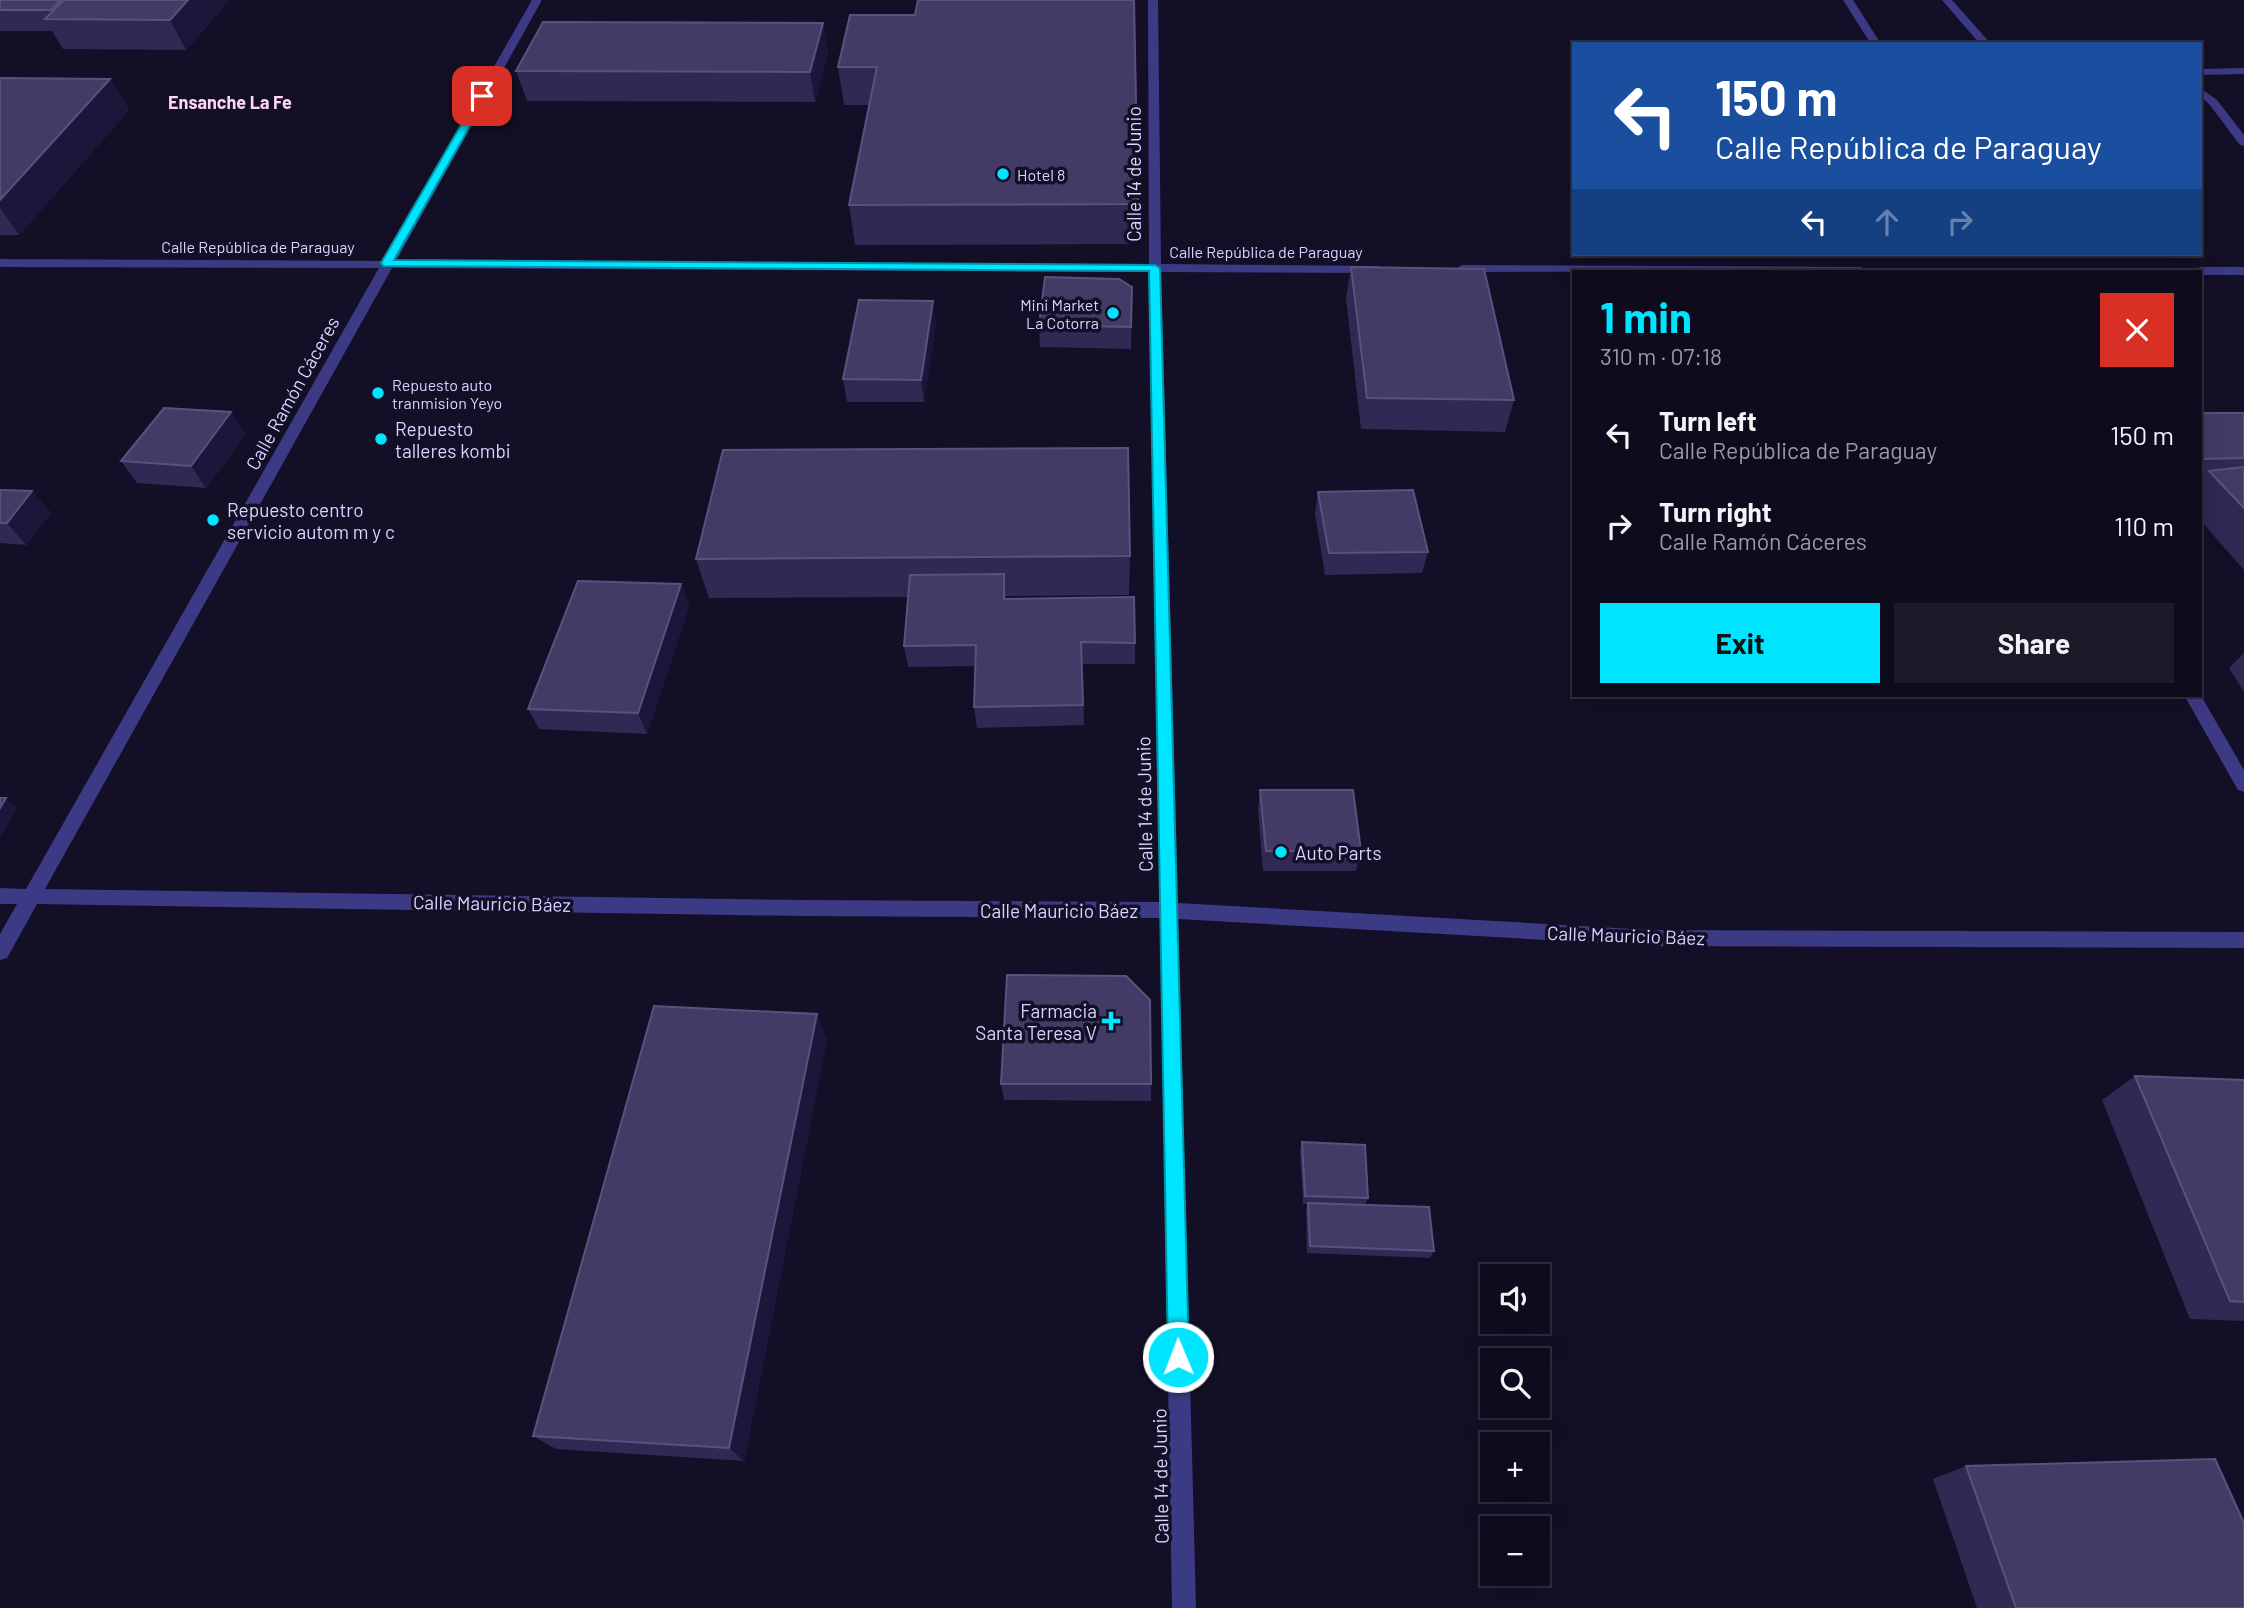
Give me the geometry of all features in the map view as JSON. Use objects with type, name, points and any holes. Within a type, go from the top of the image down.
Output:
[{"type":"street","name":"Calle Ramón Cáceres","points":[[0,952],[537,0]]},
{"type":"street","name":"Calle 14 de Junio","points":[[1153,0],[1155,268],[1184,1608]]},
{"type":"street","points":[[1848,0],[1875,42]]},
{"type":"street","points":[[1947,0],[1984,42]]},
{"type":"street","points":[[2202,72],[2244,71]]},
{"type":"street","points":[[2202,93],[2213,102],[2244,143]]},
{"type":"street","name":"Calle República de Paraguay","points":[[0,262],[1390,269]]},
{"type":"street","points":[[1445,270],[1572,270]]},
{"type":"street","points":[[2202,271],[2244,271]]},
{"type":"street","points":[[2193,697],[2244,785]]},
{"type":"street","name":"Calle Mauricio Báez","points":[[0,896],[761,908],[1168,910],[1651,938],[2244,940]]},
{"type":"building","points":[[0,0],[61,0],[51,10],[0,10]]},
{"type":"building","points":[[64,0],[188,0],[170,20],[45,19]]},
{"type":"building","name":"Hotel 8","points":[[918,0],[1134,0],[1138,204],[849,205],[877,67],[838,67],[850,15],[915,15]]},
{"type":"building","points":[[543,22],[823,23],[810,72],[516,71]]},
{"type":"building","points":[[0,78],[110,79],[0,200]]},
{"type":"building","points":[[1351,267],[1484,269],[1514,400],[1367,398]]},
{"type":"building","points":[[1045,277],[1119,279],[1132,287],[1131,327],[1039,325]]},
{"type":"building","points":[[859,300],[933,301],[921,380],[843,379]]},
{"type":"building","points":[[164,408],[231,412],[191,466],[121,461]]},
{"type":"building","points":[[2202,413],[2244,413],[2244,458],[2202,459]]},
{"type":"building","points":[[1128,448],[1130,556],[696,559],[723,450]]},
{"type":"building","points":[[2244,467],[2244,508],[2209,471]]},
{"type":"building","points":[[0,490],[32,491],[7,523],[0,523]]},
{"type":"building","points":[[1413,490],[1428,552],[1329,553],[1318,492]]},
{"type":"building","points":[[1004,574],[1004,599],[1134,597],[1135,643],[1081,642],[1083,705],[974,707],[976,645],[904,646],[910,575]]},
{"type":"building","points":[[578,581],[681,584],[638,713],[528,709]]},
{"type":"building","points":[[1260,790],[1353,790],[1361,851],[1266,851]]},
{"type":"building","points":[[1007,975],[1126,976],[1150,1000],[1151,1084],[1001,1084]]},
{"type":"building","points":[[654,1006],[817,1014],[729,1448],[533,1436]]},
{"type":"building","points":[[2135,1076],[2244,1080],[2244,1302],[2230,1301]]},
{"type":"building","points":[[1302,1142],[1365,1145],[1368,1198],[1305,1196]]},
{"type":"building","points":[[1308,1203],[1429,1207],[1434,1251],[1310,1246]]},
{"type":"building","points":[[2215,1459],[2244,1523],[2244,1608],[2016,1608],[1966,1466]]},
{"type":"place","name":"Hotel 8","points":[[1003,174]]},
{"type":"place","name":"Mini Market La Cotorra","points":[[1113,313]]},
{"type":"place","name":"Repuesto auto tranmision Yeyo","points":[[378,393]]},
{"type":"place","name":"Repuesto talleres kombi","points":[[381,439]]},
{"type":"place","name":"Repuesto centro servicio autom m y c","points":[[213,520]]},
{"type":"place","name":"Auto Parts","points":[[1281,852]]},
{"type":"place","name":"Farmacia Santa Teresa V","points":[[1111,1021]]},
{"type":"district","name":"Ensanche La Fe","points":[[230,102]]},
{"type":"route","points":[[482,96],[387,263],[1155,268],[1178,1357]]}]
